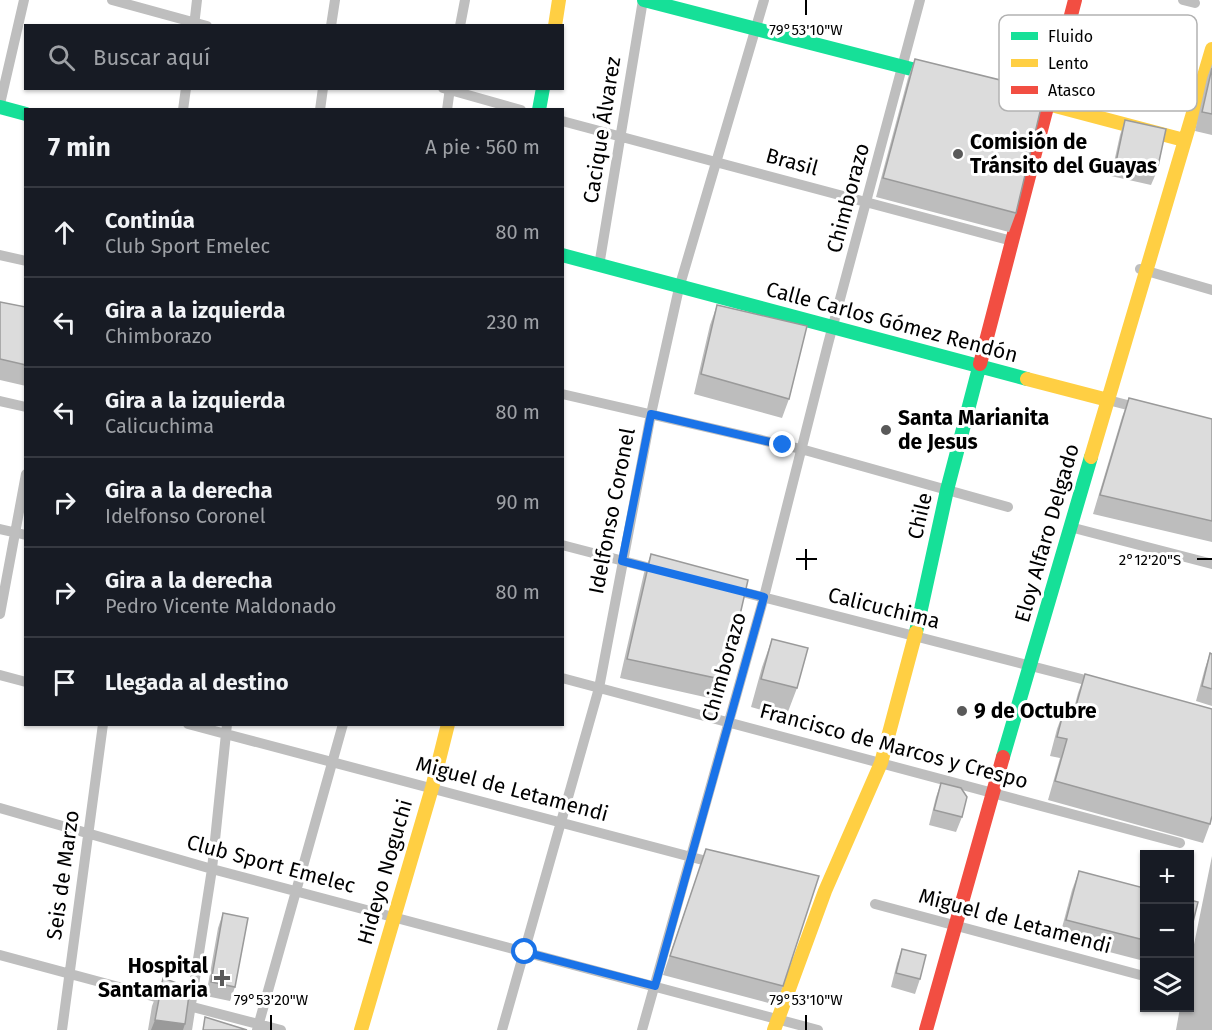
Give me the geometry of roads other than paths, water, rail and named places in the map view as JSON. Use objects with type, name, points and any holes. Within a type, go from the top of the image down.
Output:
[{"type":"main road","points":[[555,24],[559,0]]},
{"type":"main road","points":[[644,0],[946,78]]},
{"type":"main road","name":"Chile","points":[[1071,15],[1075,0]]},
{"type":"main road","name":"Eloy Alfaro Delgado","points":[[1197,98],[1212,49]]},
{"type":"main road","points":[[539,108],[543,90]]},
{"type":"main road","points":[[0,106],[24,113]]},
{"type":"main road","name":"Chile","points":[[779,1024],[819,890],[881,763],[915,635],[947,490],[1047,111]]},
{"type":"main road","points":[[1075,111],[1184,140]]},
{"type":"main road","name":"Eloy Alfaro Delgado","points":[[926,1030],[992,793],[1108,400],[1143,270],[1193,111]]},
{"type":"main road","name":"Calle Carlos Gómez Rendón","points":[[564,256],[1108,400]]},
{"type":"main road","name":"Hideyo Noguchi","points":[[362,1030],[432,788],[448,726]]},
{"type":"street","points":[[0,106],[24,0]]},
{"type":"street","points":[[112,0],[194,24],[197,0]]},
{"type":"street","points":[[331,24],[335,0]]},
{"type":"street","points":[[460,24],[465,0]]},
{"type":"street","name":"Cacique Álvarez","points":[[600,266],[644,0]]},
{"type":"street","name":"Idelfonso Coronel","points":[[502,1030],[599,688],[651,414],[680,288],[764,0]]},
{"type":"street","name":"Chimborazo","points":[[642,1030],[764,597],[832,328],[920,0]]},
{"type":"street","points":[[1182,0],[1195,3]]},
{"type":"street","points":[[183,108],[186,90]]},
{"type":"street","points":[[320,108],[322,90]]},
{"type":"street","points":[[447,90],[447,108]]},
{"type":"street","points":[[451,90],[514,108]]},
{"type":"street","name":"Brasil","points":[[564,122],[1012,241]]},
{"type":"street","points":[[0,255],[24,261]]},
{"type":"street","points":[[1143,270],[1212,290]]},
{"type":"street","points":[[564,394],[801,449],[1008,507]]},
{"type":"street","name":"Calle Carlos Gómez Rendón","points":[[1108,400],[1149,411]]},
{"type":"street","points":[[0,401],[24,407]]},
{"type":"street","points":[[0,614],[20,534],[24,494]]},
{"type":"street","points":[[1070,527],[1212,564]]},
{"type":"street","points":[[0,529],[20,534]]},
{"type":"street","points":[[564,546],[667,572]]},
{"type":"street","name":"Calicuchima","points":[[724,587],[1106,686]]},
{"type":"street","points":[[0,675],[24,681]]},
{"type":"street","name":"Francisco de Marcos y Crespo","points":[[564,679],[1180,843]]},
{"type":"street","name":"Seis de Marzo","points":[[62,1030],[103,726]]},
{"type":"street","name":"Miguel de Letamendi","points":[[203,726],[226,729],[333,763],[725,865]]},
{"type":"street","points":[[258,1027],[342,726]]},
{"type":"street","points":[[187,1030],[212,869],[226,729]]},
{"type":"street","name":"Club Sport Emelec","points":[[0,808],[212,869],[655,986],[779,1024],[818,1030]]},
{"type":"street","name":"Miguel de Letamendi","points":[[875,904],[1140,975]]},
{"type":"street","points":[[0,955],[190,1006],[258,1027],[280,1030]]},
{"type":"place","name":"Comisión de Tránsito del Guayas","points":[[958,154]]},
{"type":"place","name":"Santa Marianita de Jesus","points":[[886,430]]},
{"type":"place","name":"9 de Octubre","points":[[962,711]]},
{"type":"place","name":"Hospital Santamaria","points":[[222,978]]}]
